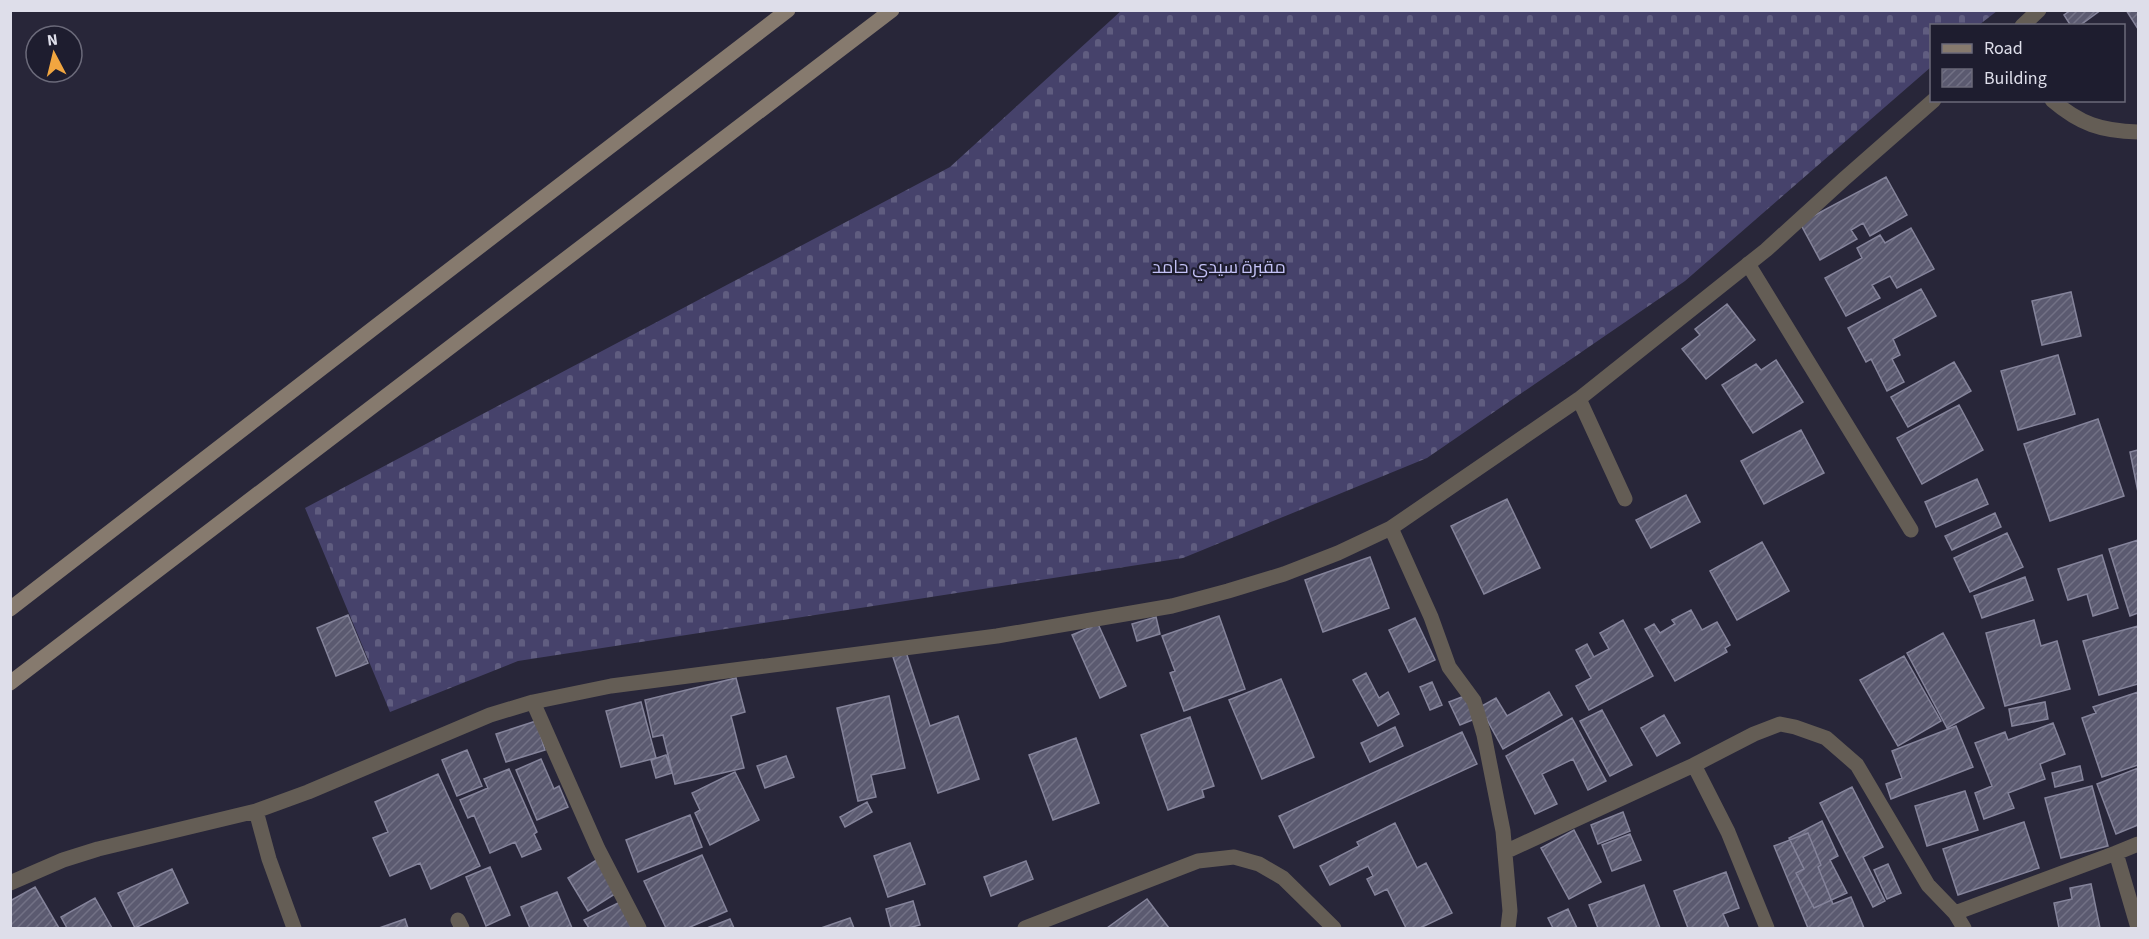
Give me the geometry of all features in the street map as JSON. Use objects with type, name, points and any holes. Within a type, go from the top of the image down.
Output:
[{"type":"street","points":[[10,609],[788,10]]},
{"type":"street","points":[[10,683],[892,10]]},
{"type":"street","points":[[2024,24],[2039,10]]},
{"type":"street","points":[[10,883],[63,860],[98,849],[256,811],[308,792],[490,715],[533,702],[611,686],[997,636],[1172,606],[1284,574],[1338,553],[1391,528],[1579,399],[1749,264],[1932,102]]},
{"type":"street","points":[[2054,102],[2071,117],[2092,126],[2139,132]]},
{"type":"street","points":[[1749,264],[1911,530]]},
{"type":"street","points":[[1579,399],[1625,499]]},
{"type":"street","points":[[1391,528],[1431,617],[1449,667],[1474,700],[1484,735],[1503,831],[1510,911],[1508,928]]},
{"type":"street","points":[[533,702],[598,849],[639,928]]},
{"type":"street","points":[[1505,852],[1695,765],[1754,734],[1780,724],[1826,738],[1857,765],[1928,885],[1955,913],[1964,928]]},
{"type":"street","points":[[1695,765],[1728,832],[1767,928]]},
{"type":"street","points":[[256,811],[269,859],[294,928]]},
{"type":"street","points":[[1955,913],[2139,844]]},
{"type":"street","points":[[2116,853],[2138,928]]},
{"type":"street","points":[[1024,928],[1198,861],[1234,857],[1259,864],[1283,878],[1334,928]]},
{"type":"green space","name":"مقبرة سيدي حامد","points":[[1122,10],[1997,11],[1980,24],[1930,24],[1930,68],[1685,281],[1427,458],[1183,558],[518,661],[390,712],[305,508],[950,167]]},
{"type":"building","points":[[2071,10],[2101,10],[2082,24],[2070,24],[2064,15]]},
{"type":"building","points":[[2126,10],[2138,10],[2138,29]]},
{"type":"building","points":[[1886,177],[1907,215],[1870,236],[1863,223],[1851,230],[1857,239],[1820,260],[1800,223]]},
{"type":"building","points":[[1911,228],[1934,269],[1897,288],[1890,276],[1872,285],[1880,298],[1846,316],[1825,278],[1862,258],[1857,248],[1880,235],[1885,243]]},
{"type":"building","points":[[1921,289],[1936,316],[1893,339],[1900,355],[1892,359],[1904,382],[1887,391],[1871,359],[1866,362],[1848,328]]},
{"type":"building","points":[[2071,292],[2081,336],[2042,345],[2032,301]]},
{"type":"building","points":[[1727,304],[1755,340],[1706,379],[1682,349],[1700,335],[1695,329]]},
{"type":"building","points":[[2058,355],[2075,414],[2018,430],[2001,371]]},
{"type":"building","points":[[1776,360],[1803,402],[1753,433],[1722,385],[1756,364],[1761,370]]},
{"type":"building","points":[[1954,362],[1971,391],[1908,427],[1891,397]]},
{"type":"building","points":[[1959,405],[1983,450],[1922,484],[1897,438]]},
{"type":"building","points":[[2098,419],[2124,496],[2050,521],[2024,444]]},
{"type":"building","points":[[1801,430],[1824,473],[1764,504],[1741,461]]},
{"type":"building","points":[[2138,450],[2138,492],[2130,452]]},
{"type":"building","points":[[1977,479],[1988,504],[1936,527],[1925,502]]},
{"type":"building","points":[[1686,495],[1700,522],[1651,548],[1636,520]]},
{"type":"building","points":[[1507,499],[1540,568],[1484,594],[1451,526]]},
{"type":"building","points":[[1995,513],[2001,527],[1952,550],[1945,536]]},
{"type":"building","points":[[2007,533],[2023,567],[1970,592],[1954,558]]},
{"type":"building","points":[[2138,540],[2138,613],[2130,616],[2109,549]]},
{"type":"building","points":[[1762,542],[1789,591],[1737,620],[1710,571]]},
{"type":"building","points":[[2102,555],[2118,608],[2093,616],[2087,594],[2068,600],[2058,569]]},
{"type":"building","points":[[1370,557],[1389,608],[1323,632],[1305,580]]},
{"type":"building","points":[[2025,577],[2033,600],[1982,618],[1974,596]]},
{"type":"building","points":[[1691,610],[1702,630],[1717,622],[1730,645],[1725,648],[1727,652],[1675,681],[1645,629],[1654,624],[1660,633],[1675,624],[1672,620]]},
{"type":"building","points":[[348,615],[368,663],[336,676],[317,628]]},
{"type":"building","points":[[1219,616],[1245,689],[1184,711],[1170,673],[1175,671],[1162,636]]},
{"type":"building","points":[[1156,617],[1160,634],[1137,641],[1132,624]]},
{"type":"building","points":[[1415,618],[1435,660],[1409,672],[1389,630]]},
{"type":"building","points":[[1623,620],[1653,676],[1589,710],[1576,686],[1591,678],[1576,650],[1587,644],[1594,657],[1609,649],[1600,633]]},
{"type":"building","points":[[2034,620],[2041,646],[2057,641],[2070,689],[2005,706],[1986,633]]},
{"type":"building","points":[[1098,624],[1126,686],[1100,698],[1072,635]]},
{"type":"building","points":[[2138,626],[2138,684],[2099,695],[2083,641]]},
{"type":"building","points":[[1943,633],[1984,708],[1947,728],[1907,653]]},
{"type":"building","points":[[906,652],[930,726],[958,716],[979,779],[938,793],[893,657]]},
{"type":"building","points":[[1904,656],[1941,721],[1898,746],[1860,680]]},
{"type":"building","points":[[1366,673],[1379,698],[1388,692],[1399,714],[1378,726],[1353,680]]},
{"type":"building","points":[[736,678],[745,712],[731,716],[744,768],[675,784],[663,735],[653,737],[645,700]]},
{"type":"building","points":[[1281,679],[1314,757],[1262,779],[1229,700]]},
{"type":"building","points":[[1432,682],[1442,705],[1430,710],[1420,687]]},
{"type":"building","points":[[1549,692],[1562,715],[1503,749],[1480,707],[1496,698],[1507,716]]},
{"type":"building","points":[[2138,692],[2138,765],[2102,777],[2082,718],[2096,713],[2093,707]]},
{"type":"building","points":[[1467,695],[1477,718],[1460,725],[1449,702]]},
{"type":"building","points":[[889,696],[905,768],[871,775],[876,797],[858,801],[837,708]]},
{"type":"building","points":[[641,702],[656,758],[621,767],[606,711]]},
{"type":"building","points":[[2045,702],[2048,719],[2012,726],[2009,709]]},
{"type":"building","points":[[1602,710],[1632,765],[1610,776],[1580,721]]},
{"type":"building","points":[[1664,715],[1680,743],[1657,756],[1641,728]]},
{"type":"building","points":[[1190,717],[1214,786],[1202,790],[1204,797],[1168,810],[1141,735]]},
{"type":"building","points":[[1572,718],[1606,781],[1588,790],[1573,759],[1542,774],[1557,804],[1535,814],[1506,756]]},
{"type":"building","points":[[536,721],[545,750],[506,762],[496,734]]},
{"type":"building","points":[[2053,723],[2065,754],[2040,764],[2045,779],[2008,793],[2014,808],[1984,819],[1975,793],[1992,786],[1975,743],[2005,732],[2008,740]]},
{"type":"building","points":[[1956,726],[1973,767],[1891,799],[1886,784],[1902,778],[1892,751]]},
{"type":"building","points":[[1395,727],[1403,746],[1370,762],[1361,743]]},
{"type":"building","points":[[1462,732],[1477,764],[1294,848],[1279,816]]},
{"type":"building","points":[[1076,738],[1099,803],[1053,820],[1029,755]]},
{"type":"building","points":[[467,750],[482,786],[457,796],[442,760]]},
{"type":"building","points":[[666,755],[672,773],[656,778],[651,760]]},
{"type":"building","points":[[786,756],[794,777],[765,788],[757,766]]},
{"type":"building","points":[[541,759],[554,789],[559,786],[568,807],[537,820],[516,770]]},
{"type":"building","points":[[2080,766],[2083,780],[2055,787],[2052,773]]},
{"type":"building","points":[[2138,768],[2138,825],[2116,834],[2097,784]]},
{"type":"building","points":[[509,769],[537,832],[534,834],[541,849],[522,857],[515,842],[490,853],[474,815],[468,818],[460,800],[488,788],[484,779]]},
{"type":"building","points":[[735,772],[759,820],[710,845],[695,813],[700,810],[692,793]]},
{"type":"building","points":[[438,774],[480,866],[431,889],[420,863],[390,876],[373,838],[388,832],[375,802]]},
{"type":"building","points":[[2092,786],[2108,846],[2061,858],[2045,798]]},
{"type":"building","points":[[1852,787],[1883,847],[1863,857],[1885,901],[1873,907],[1820,803]]},
{"type":"building","points":[[1965,791],[1978,830],[1927,846],[1915,806]]},
{"type":"building","points":[[867,802],[872,812],[845,827],[840,817]]},
{"type":"building","points":[[1623,812],[1630,831],[1598,844],[1591,825]]},
{"type":"building","points":[[690,815],[702,847],[638,872],[626,840]]},
{"type":"building","points":[[1822,821],[1838,856],[1830,860],[1847,893],[1814,908],[1796,873],[1804,869],[1789,838]]},
{"type":"building","points":[[2024,822],[2039,868],[1958,895],[1943,849]]},
{"type":"building","points":[[1395,823],[1417,868],[1426,863],[1452,913],[1420,928],[1406,928],[1387,889],[1375,895],[1367,879],[1373,876],[1368,866],[1330,885],[1320,866],[1359,846],[1357,842]]},
{"type":"building","points":[[1574,830],[1601,882],[1569,899],[1541,848]]},
{"type":"building","points":[[1808,833],[1821,865],[1818,867],[1833,904],[1851,897],[1864,928],[1808,928],[1774,846]]},
{"type":"building","points":[[1630,834],[1641,860],[1612,871],[1602,845]]},
{"type":"building","points":[[910,843],[925,884],[888,897],[874,856]]},
{"type":"building","points":[[702,855],[727,911],[688,928],[666,928],[644,881]]},
{"type":"building","points":[[598,859],[618,892],[588,911],[568,878]]},
{"type":"building","points":[[1026,861],[1033,879],[991,896],[984,877]]},
{"type":"building","points":[[1888,864],[1901,893],[1887,899],[1874,870]]},
{"type":"building","points":[[490,867],[510,915],[486,926],[466,877]]},
{"type":"building","points":[[172,869],[188,903],[135,928],[118,893]]},
{"type":"building","points":[[1726,872],[1739,908],[1723,914],[1729,928],[1688,928],[1674,891]]},
{"type":"building","points":[[2091,884],[2100,928],[2059,928],[2054,903],[2072,899],[2070,888]]},
{"type":"building","points":[[1644,885],[1660,928],[1598,928],[1589,905]]},
{"type":"building","points":[[35,887],[59,928],[10,928],[10,901]]},
{"type":"building","points":[[557,892],[572,928],[530,928],[521,907]]},
{"type":"building","points":[[95,898],[112,928],[67,928],[61,917]]},
{"type":"building","points":[[1147,899],[1169,928],[1107,928]]},
{"type":"building","points":[[913,901],[920,925],[891,928],[886,909]]},
{"type":"building","points":[[620,902],[633,928],[589,928],[584,920]]},
{"type":"building","points":[[1568,909],[1577,928],[1553,928],[1548,918]]},
{"type":"building","points":[[850,918],[854,928],[821,928]]},
{"type":"building","points":[[405,919],[408,928],[379,928]]},
{"type":"building","points":[[730,919],[734,928],[707,928]]}]
